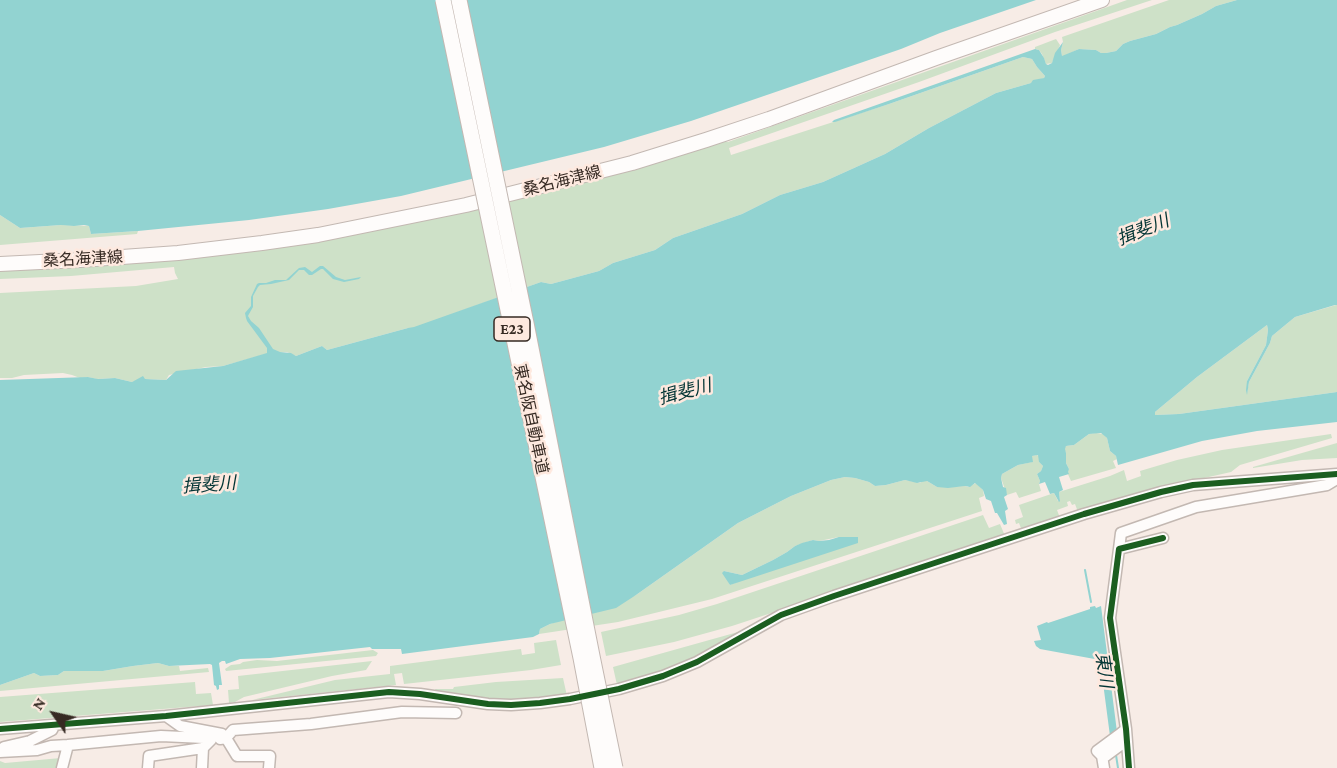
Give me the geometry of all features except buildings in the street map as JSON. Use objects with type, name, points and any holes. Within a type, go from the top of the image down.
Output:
[{"type":"highway","name":"東名阪自動車道","points":[[442,0],[602,768]]},
{"type":"highway","name":"東名阪自動車道","points":[[459,0],[615,768]]},
{"type":"main road","name":"桑名海津線","points":[[0,264],[178,253],[262,243],[318,235],[466,205],[653,157],[769,119],[1102,0]]},
{"type":"street","points":[[1129,768],[1126,729],[1110,618],[1121,533],[1196,507],[1327,485],[1337,476]]},
{"type":"street","points":[[0,729],[166,716],[389,692],[511,705],[540,703],[609,691],[663,676],[688,666],[781,615],[1084,514],[1193,485],[1337,476]]},
{"type":"street","points":[[1119,549],[1163,538]]},
{"type":"street","points":[[148,768],[149,756],[207,744],[226,738],[233,730],[311,724],[402,712],[456,713]]},
{"type":"street","points":[[166,716],[180,726],[222,734],[237,756],[270,756],[269,768]]},
{"type":"street","points":[[0,750],[30,741],[52,730],[55,726]]},
{"type":"street","points":[[1126,729],[1097,750],[1103,763],[1126,741]]},
{"type":"street","points":[[0,750],[37,750],[51,746],[161,736],[204,738],[207,744],[202,768]]},
{"type":"street","points":[[62,768],[68,745]]},
{"type":"green space","points":[[1127,0],[1152,0],[1055,32],[729,148],[731,155],[889,104],[1023,57],[1032,59],[1045,76],[1031,83],[996,93],[885,154],[823,182],[780,195],[742,214],[673,238],[655,250],[613,263],[599,271],[551,284],[541,282],[414,328],[327,350],[322,346],[296,356],[287,352],[273,352],[223,366],[206,367],[169,375],[166,380],[145,379],[132,382],[115,378],[80,378],[63,373],[0,378],[0,293],[136,286],[178,279],[174,267],[71,276],[0,279],[0,268],[262,248],[723,140],[728,142]]},
{"type":"green space","points":[[1169,0],[1237,0],[1216,6],[1156,34],[1130,41],[1116,51],[1101,53],[1096,50],[1079,49],[1062,57],[1062,37]]},
{"type":"green space","points":[[1056,39],[1060,45],[1052,63],[1046,64],[1042,54],[1035,47]]},
{"type":"green space","points":[[0,215],[20,228],[61,225],[89,226],[91,234],[138,231],[137,234],[0,245]]},
{"type":"green space","points":[[1337,305],[1337,392],[1179,414],[1155,415],[1155,412],[1197,377],[1267,325],[1266,345],[1247,381],[1247,393],[1249,382],[1272,336],[1295,317]]},
{"type":"green space","points":[[1089,434],[1103,434],[1107,438],[1110,451],[1117,459],[1113,461],[1116,468],[1071,481],[1067,472],[1069,469],[1064,449]]},
{"type":"green space","points":[[1331,434],[1332,438],[1240,465],[1231,472],[1160,488],[1078,512],[1075,504],[1072,505],[1070,501],[1067,502],[1068,506],[1057,510],[1060,518],[1022,531],[1019,523],[1016,524],[1015,520],[1023,517],[1019,505],[1054,493],[1060,501],[1059,492],[1124,470],[1127,481],[1141,476],[1140,471],[1177,460],[1222,450]]},
{"type":"green space","points":[[1337,443],[1337,458],[1302,460],[1253,468],[1253,467]]},
{"type":"green space","points":[[1037,455],[1043,466],[1037,474],[1041,491],[1019,498],[1016,492],[1007,495],[1001,478],[1002,474],[1018,465],[1032,462],[1032,456]]},
{"type":"green space","points":[[845,477],[855,478],[875,486],[905,480],[920,483],[927,481],[937,487],[968,487],[976,483],[983,490],[984,496],[979,498],[982,511],[712,599],[618,622],[539,634],[540,629],[550,624],[636,595],[738,523],[791,496],[831,480]],"holes":[[[839,537],[730,585],[724,571],[742,575],[795,546],[813,540]]]},
{"type":"green space","points":[[983,515],[989,528],[1000,524],[1005,536],[732,626],[674,642],[606,656],[601,632],[717,604]]},
{"type":"green space","points":[[738,632],[708,651],[654,675],[617,685],[613,667]]},
{"type":"green space","points":[[556,640],[561,665],[404,684],[402,673],[394,674],[396,685],[252,700],[335,680],[390,674],[390,666],[521,649],[522,655],[535,653],[534,643]]},
{"type":"green space","points":[[373,650],[378,653],[376,656],[226,671],[225,669],[231,665],[257,660],[277,661]]},
{"type":"green space","points":[[372,661],[366,670],[244,697],[229,703],[228,690],[239,689],[238,676]]},
{"type":"green space","points":[[158,663],[179,666],[180,671],[208,668],[209,672],[0,691],[0,685],[34,673],[40,676],[58,675],[64,671],[103,671]]},
{"type":"green space","points":[[563,678],[567,696],[509,700],[459,696],[435,689],[453,689],[454,687],[496,682]]},
{"type":"green space","points":[[195,682],[196,694],[211,693],[213,705],[0,722],[0,697]]},
{"type":"green space","points":[[61,758],[58,768],[0,768],[0,761],[5,763]]},
{"type":"water","points":[[0,0],[1036,0],[691,121],[604,147],[401,196],[328,209],[249,220],[91,234],[89,226],[84,225],[20,228],[0,215]]},
{"type":"water","name":"揖斐川","points":[[1237,0],[1337,0],[1337,305],[1295,317],[1272,336],[1249,382],[1247,395],[1247,381],[1266,345],[1267,325],[1197,377],[1155,412],[1155,415],[1179,414],[1337,392],[1337,422],[1257,431],[1202,441],[1118,465],[1116,456],[1110,451],[1107,438],[1101,433],[1089,434],[1074,445],[1066,446],[1066,463],[1069,474],[1059,477],[1063,490],[1059,492],[1059,502],[1054,493],[1050,494],[1045,482],[1039,484],[1037,474],[1043,466],[1039,462],[1038,455],[1032,456],[1033,462],[1018,465],[1002,474],[1003,487],[1006,488],[1007,495],[1004,497],[1008,509],[1005,511],[1007,524],[1004,525],[995,513],[991,501],[986,499],[983,490],[975,483],[970,487],[948,488],[937,487],[927,481],[917,483],[905,480],[875,486],[855,478],[845,477],[831,480],[791,496],[738,523],[616,608],[550,624],[540,629],[539,634],[533,637],[402,654],[401,649],[372,649],[370,647],[240,659],[226,664],[222,661],[219,663],[222,685],[219,685],[217,690],[210,664],[169,666],[158,663],[103,671],[64,671],[58,675],[40,676],[34,673],[0,685],[0,380],[88,377],[115,378],[132,382],[143,376],[145,379],[166,380],[176,371],[223,366],[267,353],[267,348],[246,318],[245,313],[251,306],[251,297],[257,284],[286,280],[299,268],[305,267],[312,272],[323,266],[336,277],[345,280],[361,277],[344,282],[333,279],[323,269],[312,275],[299,270],[289,280],[258,287],[248,316],[273,349],[296,356],[322,346],[327,350],[414,327],[541,282],[551,284],[599,271],[613,263],[655,250],[673,238],[742,214],[780,195],[823,182],[885,154],[996,93],[1031,83],[1045,76],[1032,59],[1023,57],[832,122],[834,120],[1035,49],[1039,50],[1048,65],[1052,63],[1055,53],[1063,42],[1062,56],[1079,49],[1096,50],[1101,53],[1116,51],[1130,41],[1156,34],[1216,6]]},
{"type":"water","points":[[839,537],[858,537],[858,543],[730,585],[722,573],[724,571],[742,575],[802,543]]},
{"type":"water","points":[[1095,606],[1096,608],[1101,606],[1117,732],[1110,736],[1100,660],[1040,649],[1034,641],[1041,640],[1037,626]]},
{"type":"waterway","name":"東川","points":[[1085,570],[1091,602]]},
{"type":"waterway","name":"東川","points":[[1116,755],[1118,768]]},
{"type":"cycle path","points":[[0,729],[166,716],[389,692],[511,705],[570,699],[619,689],[663,676],[697,662],[781,615],[1084,514],[1193,485],[1337,474]]},
{"type":"cycle path","points":[[1129,768],[1126,729],[1110,618],[1119,549],[1163,538]]}]
